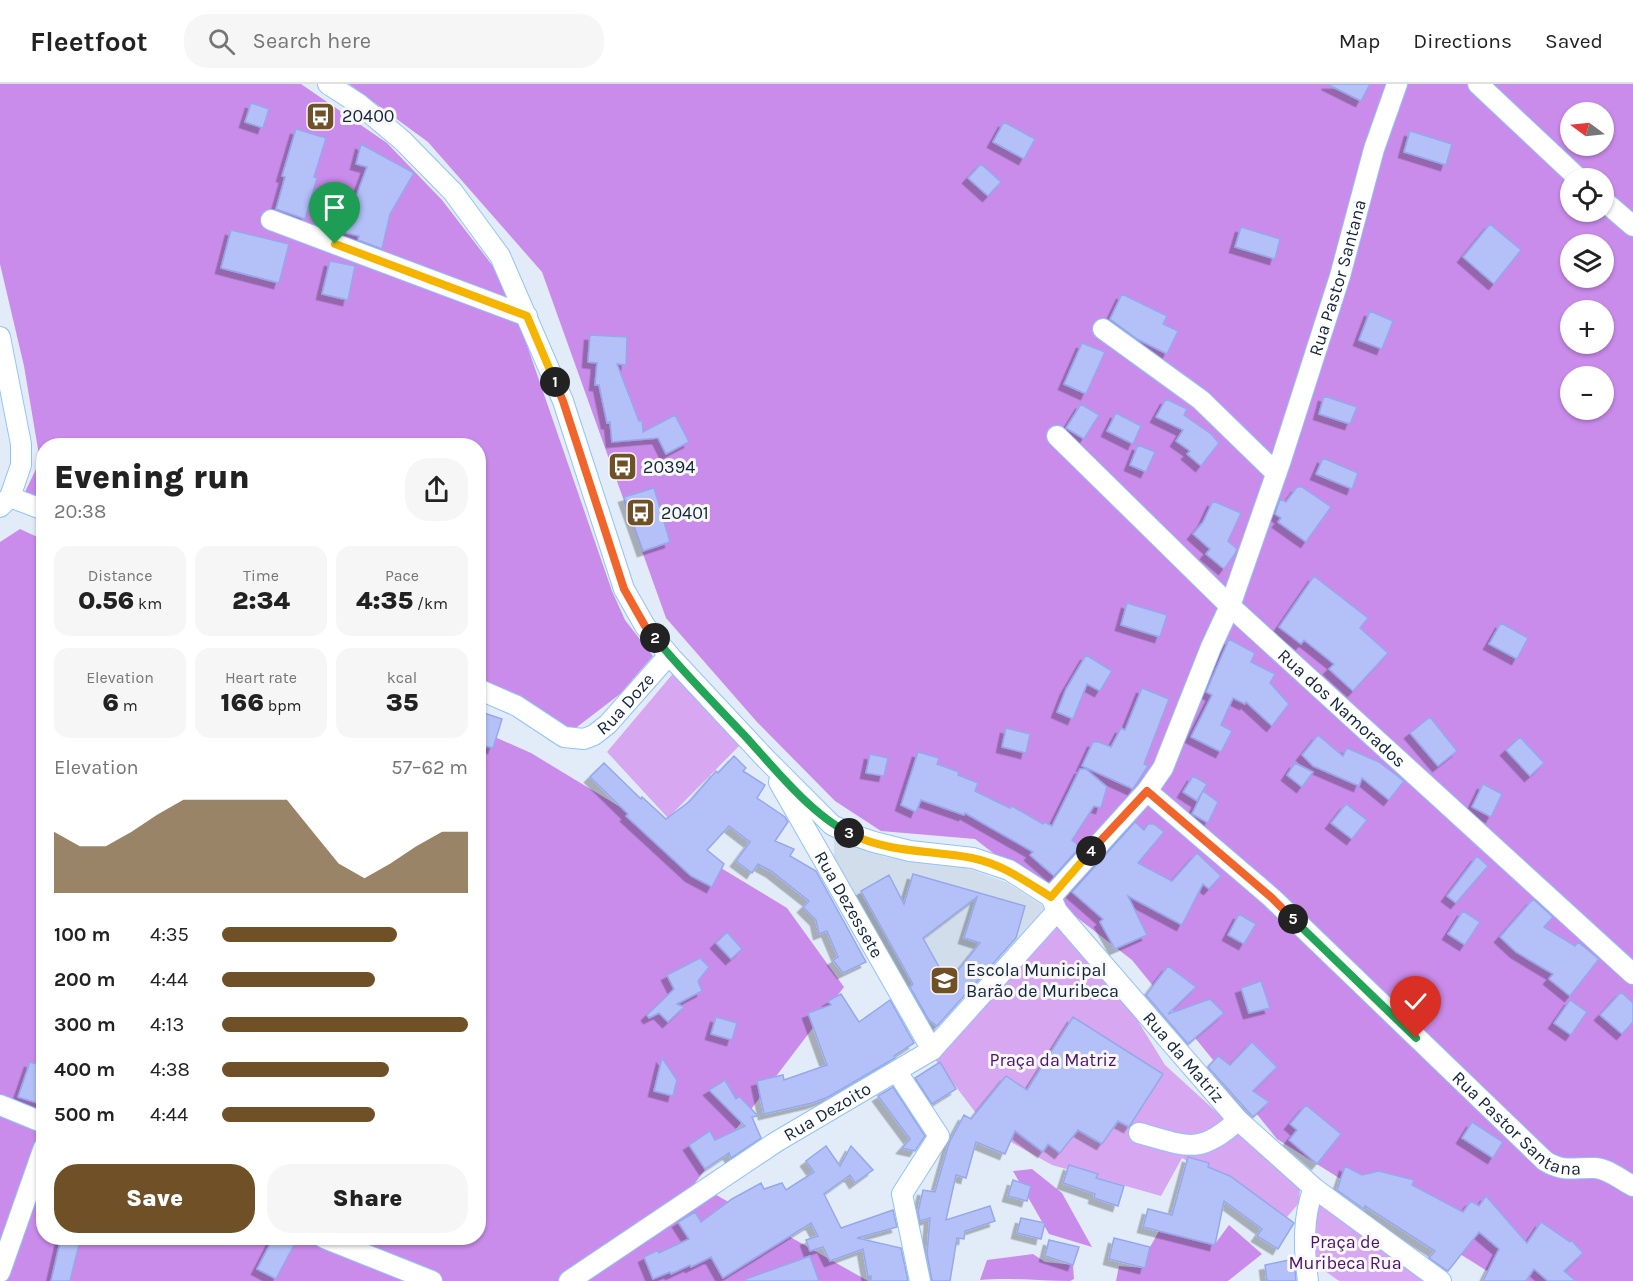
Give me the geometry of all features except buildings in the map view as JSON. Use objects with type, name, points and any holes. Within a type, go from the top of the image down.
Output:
[{"type":"street","name":"Rua da Matriz","points":[[328,84],[359,104],[403,141],[453,192],[500,256],[563,401],[624,589],[645,626],[669,655],[765,758],[832,825],[853,835],[910,851],[973,858],[1009,870],[1054,904],[1238,1120],[1314,1188],[1441,1281]]},
{"type":"street","name":"Rua Pastor Santana","points":[[1054,904],[1147,791],[1163,768],[1211,647],[1230,606],[1276,473],[1340,276],[1374,149],[1397,84]]},
{"type":"street","points":[[1478,84],[1567,168]]},
{"type":"street","points":[[1614,210],[1633,226]]},
{"type":"street","points":[[271,220],[527,316]]},
{"type":"street","points":[[1103,329],[1201,400],[1276,473]]},
{"type":"street","points":[[0,337],[21,444],[21,465],[5,502],[36,508]]},
{"type":"street","name":"Rua dos Namorados","points":[[1057,436],[1230,606],[1633,974]]},
{"type":"street","name":"Rua Doze","points":[[486,692],[517,705],[564,737],[584,739],[594,735],[608,724],[669,655]]},
{"type":"street","name":"Rua Dezessete","points":[[765,758],[933,1050]]},
{"type":"street","name":"Rua Pastor Santana","points":[[1147,791],[1272,898],[1545,1161],[1563,1170],[1596,1168],[1611,1172],[1633,1186]]},
{"type":"street","name":"Rua Dezoito","points":[[577,1279],[776,1142],[933,1050],[1054,904]]},
{"type":"street","points":[[897,1072],[939,1136],[902,1194],[920,1281]]},
{"type":"street","points":[[0,1105],[36,1120]]},
{"type":"street","points":[[1139,1133],[1176,1143],[1201,1146],[1217,1138],[1238,1120]]},
{"type":"street","points":[[0,1272],[36,1171]]},
{"type":"street","points":[[1308,1281],[1304,1254],[1306,1222],[1314,1188]]},
{"type":"street","points":[[342,1245],[432,1281]]},
{"type":"shaded area","points":[[0,84],[301,84],[387,143],[442,200],[499,274],[520,325],[612,591],[625,620],[653,656],[620,694],[564,737],[521,696],[486,682],[486,438],[36,438],[24,366],[0,264]]},
{"type":"shaded area","points":[[349,84],[1633,84],[1633,1281],[1503,1281],[1277,1139],[1132,960],[975,839],[881,831],[835,801],[757,722],[666,618],[542,272],[428,142]]},
{"type":"shaded area","points":[[36,469],[36,499],[24,494]]},
{"type":"shaded area","points":[[20,529],[36,536],[36,1245],[486,1245],[486,733],[531,753],[787,908],[844,987],[695,1183],[868,1281],[0,1281],[0,542]]},
{"type":"shaded area","name":"Escola Municipal Barão de Muribeca","points":[[834,831],[885,857],[956,864],[1008,883],[1042,905],[1049,916],[934,1044],[834,862]]},
{"type":"shaded area","points":[[1032,1169],[1062,1193],[1092,1247],[1049,1234],[1013,1171]]},
{"type":"shaded area","points":[[1229,1225],[1262,1254],[1228,1281],[1116,1281],[1119,1266],[1145,1268],[1150,1247],[1159,1231],[1215,1244]]},
{"type":"shaded area","points":[[1033,1254],[1045,1262],[1073,1265],[1074,1279],[1070,1281],[980,1280],[987,1260]]},
{"type":"green space","points":[[676,670],[741,744],[668,818],[607,752]]},
{"type":"green space","name":"Praça da Matriz","points":[[1054,925],[1089,953],[1133,1013],[1165,1065],[1300,1188],[1299,1203],[1287,1217],[1182,1158],[1161,1196],[1052,1165],[988,1129],[931,1054]]},
{"type":"green space","name":"Praça de Muribeca Rua","points":[[1313,1196],[1430,1281],[1339,1281],[1308,1259]]},
{"type":"place","name":"20400","points":[[321,116]]},
{"type":"place","name":"20394","points":[[622,467]]},
{"type":"place","name":"20401","points":[[640,513]]},
{"type":"place","name":"Escola Municipal Barão de Muribeca","points":[[945,980]]},
{"type":"route","points":[[335,244],[527,316],[563,401],[624,589],[645,626],[765,758],[832,825],[853,835],[910,851],[973,858],[1009,870],[1051,897],[1147,791],[1272,898],[1416,1038]]}]
